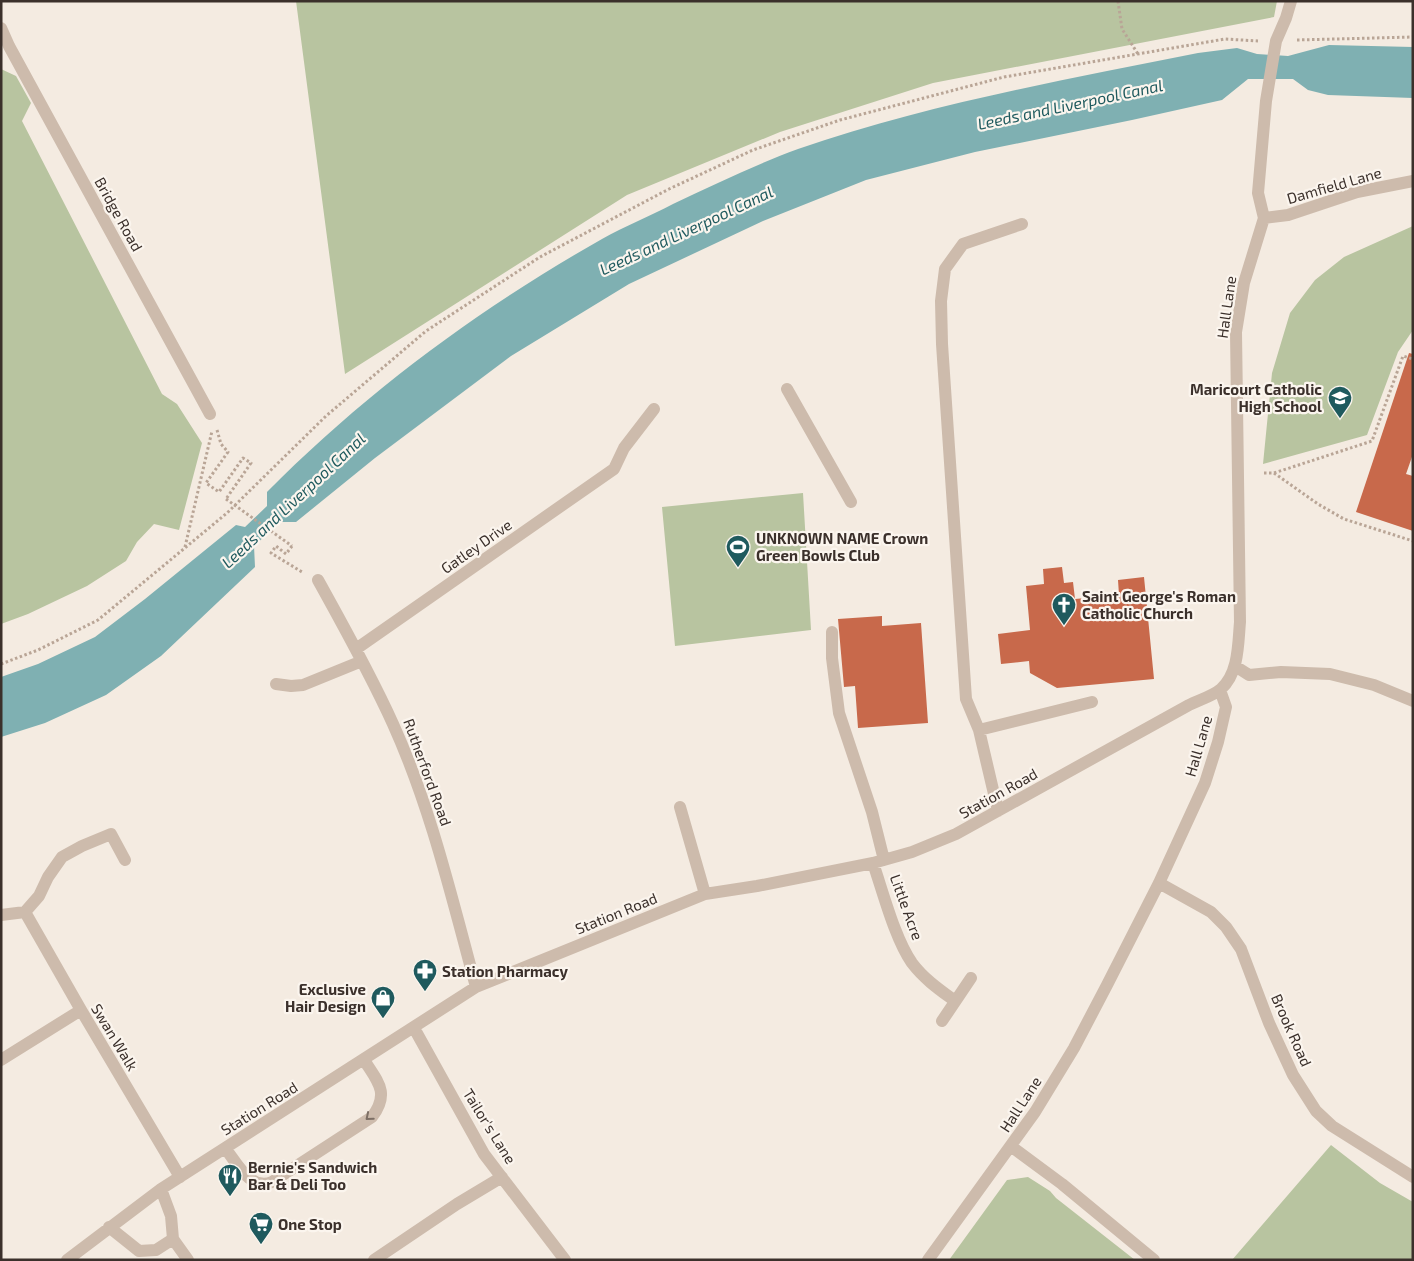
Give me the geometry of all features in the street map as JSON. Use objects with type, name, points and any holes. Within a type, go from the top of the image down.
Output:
[{"type":"street","points":[[1264,218],[1258,193],[1266,100],[1275,47],[1291,1]]},
{"type":"street","name":"Bridge Road","points":[[1,28],[5,48],[212,417]]},
{"type":"street","name":"Damfield Lane","points":[[1264,218],[1288,215],[1357,192],[1413,181]]},
{"type":"street","name":"Hall Lane","points":[[928,1260],[1012,1147],[1074,1048],[1159,883],[1199,798],[1218,742],[1226,707],[1220,690],[1232,675],[1235,666],[1240,622],[1236,332],[1244,283],[1264,218]]},
{"type":"street","points":[[998,811],[979,730],[966,698],[942,344],[941,301],[945,269],[963,244],[1022,224]]},
{"type":"street","points":[[787,389],[851,502]]},
{"type":"street","name":"Gatley Drive","points":[[356,649],[614,469],[624,448],[654,409]]},
{"type":"street","name":"Rutherford Road","points":[[318,580],[356,649],[393,724],[432,827],[476,988]]},
{"type":"street","name":"Little Acre","points":[[832,632],[832,658],[839,713],[872,812],[878,861],[900,941],[912,962],[925,978],[955,1002]]},
{"type":"street","points":[[276,684],[303,685],[362,661]]},
{"type":"street","points":[[1235,666],[1249,675],[1281,672],[1330,674],[1374,685],[1413,701]]},
{"type":"street","name":"Station Road","points":[[67,1260],[109,1227],[180,1177],[476,988],[705,894],[757,886],[878,861],[912,852],[956,834],[1189,705],[1220,690]]},
{"type":"street","points":[[979,730],[1092,702]]},
{"type":"street","points":[[680,807],[705,894]]},
{"type":"street","points":[[1,915],[25,912],[39,896],[48,877],[62,857],[82,846],[111,834],[125,860]]},
{"type":"street","name":"Brook Road","points":[[1159,883],[1211,912],[1226,927],[1241,949],[1269,1023],[1293,1075],[1316,1111],[1332,1126],[1413,1177]]},
{"type":"street","name":"Swan Walk","points":[[25,912],[80,1010],[180,1177]]},
{"type":"street","points":[[942,1021],[971,978]]},
{"type":"street","points":[[1,1060],[80,1010]]},
{"type":"street","name":"Tailor's Lane","points":[[414,1028],[484,1154],[565,1260]]},
{"type":"street","points":[[225,1148],[249,1179],[257,1184],[265,1185],[272,1182],[372,1117],[380,1107],[381,1089],[364,1060]]},
{"type":"street","points":[[1012,1147],[1062,1184],[1154,1260]]},
{"type":"street","points":[[374,1260],[456,1204],[502,1177]]},
{"type":"street","points":[[161,1190],[172,1216],[173,1239],[188,1260]]},
{"type":"street","points":[[109,1227],[139,1251],[156,1250],[173,1239]]},
{"type":"path","points":[[1118,1],[1122,29],[1138,54]]},
{"type":"path","points":[[1,664],[38,650],[98,620],[227,513],[326,416],[426,331],[540,257],[669,189],[753,150],[840,120],[1004,77],[1225,39],[1275,47],[1322,38],[1413,37]]},
{"type":"path","points":[[1264,473],[1274,473],[1372,440],[1403,356],[1413,360]]},
{"type":"path","points":[[185,548],[212,417]]},
{"type":"path","points":[[212,417],[221,444],[228,452],[206,483],[219,492],[243,458],[251,463],[226,499],[292,546],[286,554],[276,546],[271,553],[283,562]]},
{"type":"path","points":[[1274,473],[1318,504],[1344,518],[1413,541]]},
{"type":"green space","points":[[296,1],[1277,1],[1274,17],[933,83],[780,132],[627,195],[345,374]]},
{"type":"green space","points":[[1,69],[16,76],[31,103],[22,121],[162,394],[177,404],[202,443],[179,530],[154,524],[137,542],[126,561],[87,586],[28,614],[1,624]]},
{"type":"green space","points":[[1413,226],[1413,330],[1398,352],[1367,435],[1263,464],[1272,373],[1290,313],[1315,280],[1344,257]]},
{"type":"green space","name":"UNKNOWN NAME Crown Green Bowls Club","points":[[803,493],[811,630],[675,646],[662,507]]},
{"type":"green space","points":[[1331,1145],[1380,1183],[1413,1202],[1413,1260],[1232,1260]]},
{"type":"green space","points":[[1028,1177],[1050,1191],[1056,1198],[1135,1260],[949,1260],[1007,1180]]},
{"type":"water","name":"Leeds and Liverpool Canal","points":[[1329,45],[1413,47],[1413,98],[1328,95],[1308,90],[1293,79],[1248,79],[1222,100],[975,152],[866,180],[763,221],[629,284],[511,356],[375,458],[296,522],[280,522],[254,546],[255,567],[161,656],[106,695],[45,723],[1,737],[1,677],[38,664],[95,637],[236,525],[245,527],[267,506],[267,492],[305,455],[384,386],[468,323],[611,234],[719,182],[782,155],[896,119],[996,94],[1198,53],[1237,48],[1257,54],[1288,56]]},
{"type":"building","points":[[1409,353],[1413,354],[1413,454],[1406,474],[1413,476],[1413,531],[1356,512]]},
{"type":"building","name":"Saint George's Roman Catholic Church","points":[[1062,567],[1064,583],[1073,582],[1075,599],[1119,595],[1118,580],[1144,577],[1154,679],[1057,688],[1030,673],[1029,661],[1001,664],[998,634],[1030,630],[1026,586],[1044,584],[1043,569]]},
{"type":"building","points":[[882,616],[882,626],[921,623],[928,723],[858,728],[855,686],[844,687],[838,619]]},
{"type":"place","name":"Maricourt Catholic High School","points":[[1340,419]]},
{"type":"place","name":"UNKNOWN NAME Crown Green Bowls Club","points":[[738,568]]},
{"type":"place","name":"Saint George's Roman Catholic Church","points":[[1064,626]]},
{"type":"place","name":"Station Pharmacy","points":[[425,992]]},
{"type":"place","name":"Exclusive Hair Design","points":[[383,1019]]},
{"type":"place","name":"Bernie's Sandwich Bar & Deli Too","points":[[230,1197]]},
{"type":"place","name":"One Stop","points":[[261,1245]]}]
